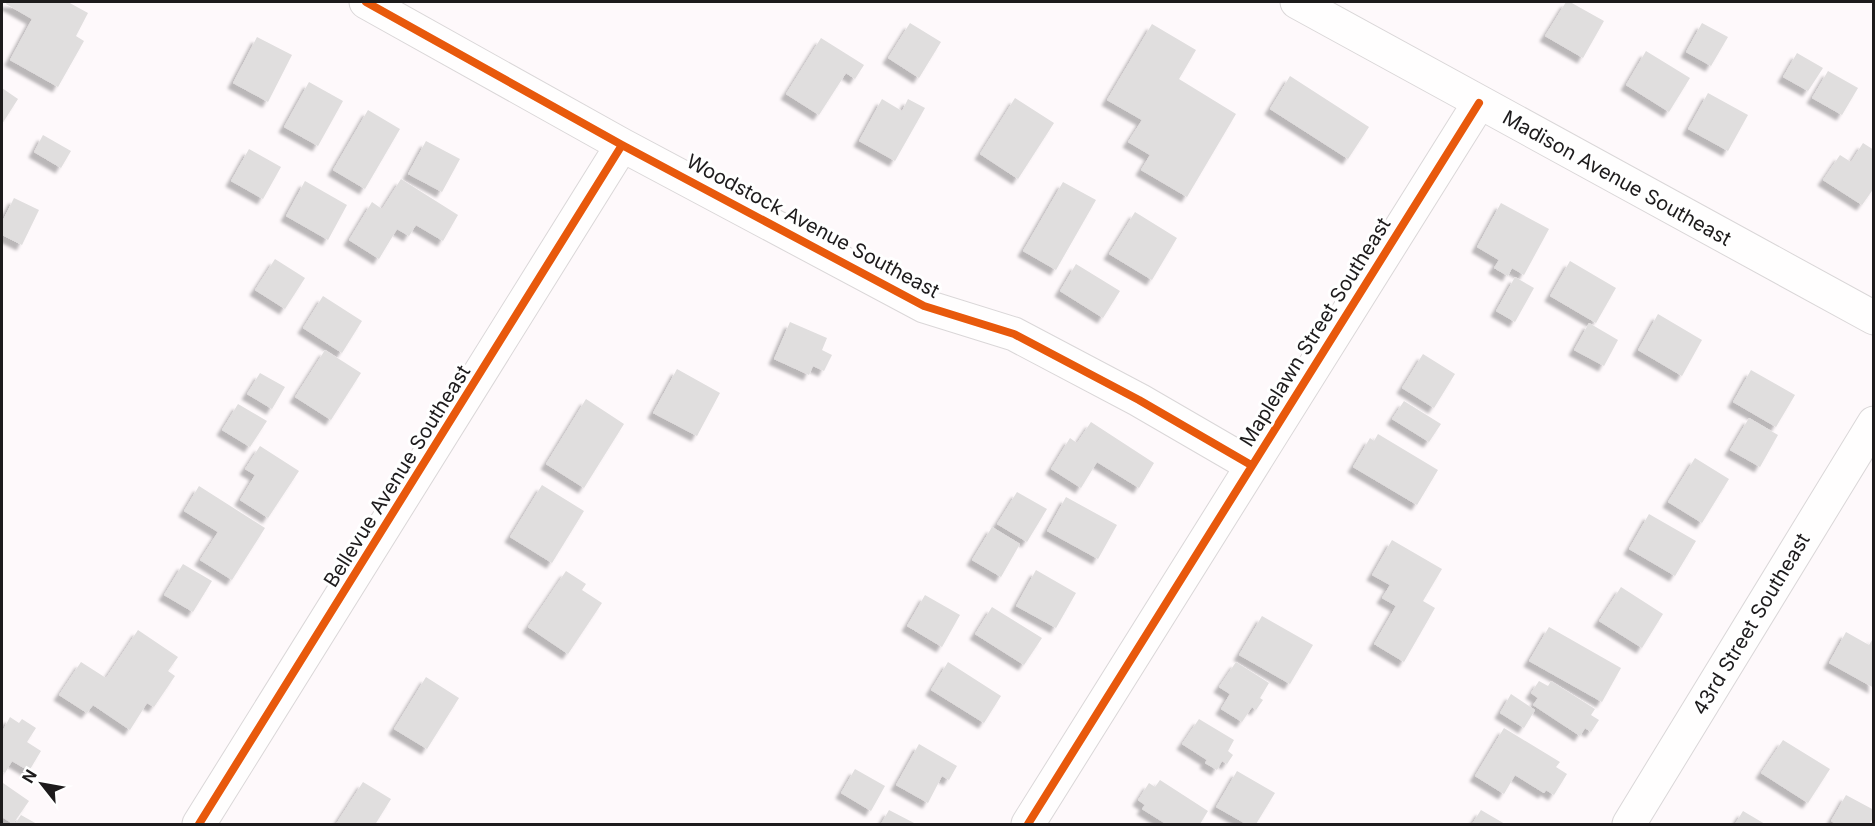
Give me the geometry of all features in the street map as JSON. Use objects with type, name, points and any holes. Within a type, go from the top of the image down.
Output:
[{"type":"street","name":"Woodstock Avenue Southeast","points":[[366,2],[622,145],[924,306],[1014,334],[1139,399],[1251,465]]},
{"type":"street","name":"Madison Avenue Southeast","points":[[1297,2],[1874,318]]},
{"type":"street","name":"Maplelawn Street Southeast","points":[[1028,825],[1479,103]]},
{"type":"street","name":"Bellevue Avenue Southeast","points":[[199,825],[622,145]]},
{"type":"street","name":"43rd Street Southeast","points":[[1629,825],[1874,423]]},
{"type":"building","points":[[7,2],[68,2],[88,13],[76,36],[84,41],[58,87],[10,60],[32,19],[6,4]]},
{"type":"building","points":[[1566,2],[1604,21],[1583,58],[1545,36]]},
{"type":"building","points":[[910,23],[941,42],[919,78],[888,58]]},
{"type":"building","points":[[1702,23],[1728,37],[1711,66],[1686,52]]},
{"type":"building","points":[[1152,24],[1196,50],[1179,79],[1236,114],[1187,197],[1141,170],[1150,155],[1128,142],[1142,120],[1107,100]]},
{"type":"building","points":[[257,37],[292,55],[268,102],[233,83]]},
{"type":"building","points":[[821,38],[864,65],[855,79],[846,73],[819,115],[786,94]]},
{"type":"building","points":[[1646,51],[1690,78],[1669,112],[1626,85]]},
{"type":"building","points":[[1797,53],[1823,68],[1808,91],[1783,77]]},
{"type":"building","points":[[1828,71],[1858,88],[1842,115],[1812,98]]},
{"type":"building","points":[[1290,76],[1369,127],[1348,159],[1270,109]]},
{"type":"building","points":[[309,82],[343,101],[318,146],[284,127]]},
{"type":"building","points":[[2,88],[18,99],[2,124]]},
{"type":"building","points":[[1708,93],[1748,115],[1728,151],[1688,129]]},
{"type":"building","points":[[1015,98],[1054,123],[1018,179],[980,154]]},
{"type":"building","points":[[882,99],[902,111],[908,99],[925,108],[895,161],[859,141]]},
{"type":"building","points":[[368,110],[400,129],[365,189],[333,170]]},
{"type":"building","points":[[43,135],[71,151],[61,168],[34,152]]},
{"type":"building","points":[[426,141],[460,159],[442,192],[408,174]]},
{"type":"building","points":[[1863,143],[1874,150],[1874,188],[1862,205],[1823,180],[1840,155],[1851,162]]},
{"type":"building","points":[[249,149],[281,167],[263,199],[231,181]]},
{"type":"building","points":[[401,179],[458,215],[443,241],[416,225],[409,236],[397,229],[379,259],[349,240],[372,202],[382,209]]},
{"type":"building","points":[[305,181],[347,205],[328,240],[286,216]]},
{"type":"building","points":[[1063,182],[1096,200],[1056,270],[1023,251]]},
{"type":"building","points":[[14,198],[39,210],[22,245],[2,235],[2,222]]},
{"type":"building","points":[[1501,203],[1549,229],[1524,275],[1512,268],[1508,276],[1494,268],[1499,260],[1477,247]]},
{"type":"building","points":[[1135,212],[1177,238],[1152,280],[1109,254]]},
{"type":"building","points":[[275,259],[305,278],[285,309],[255,290]]},
{"type":"building","points":[[1570,261],[1616,288],[1596,323],[1550,296]]},
{"type":"building","points":[[1076,264],[1120,291],[1103,318],[1060,291]]},
{"type":"building","points":[[1515,277],[1534,288],[1515,322],[1496,311]]},
{"type":"building","points":[[323,296],[362,321],[342,353],[303,328]]},
{"type":"building","points":[[1658,314],[1702,340],[1682,376],[1638,350]]},
{"type":"building","points":[[790,322],[827,338],[822,350],[832,355],[824,371],[813,366],[809,375],[774,359]]},
{"type":"building","points":[[1589,323],[1618,340],[1604,366],[1574,350]]},
{"type":"building","points":[[325,350],[361,373],[331,420],[295,397]]},
{"type":"building","points":[[1423,354],[1455,374],[1434,408],[1402,388]]},
{"type":"building","points":[[677,369],[720,393],[697,436],[653,413]]},
{"type":"building","points":[[1751,370],[1795,395],[1776,427],[1733,402]]},
{"type":"building","points":[[260,373],[285,387],[272,409],[247,394]]},
{"type":"building","points":[[586,399],[624,424],[584,488],[546,464]]},
{"type":"building","points":[[1404,401],[1441,424],[1429,442],[1392,419]]},
{"type":"building","points":[[238,404],[267,421],[250,447],[222,430]]},
{"type":"building","points":[[1749,418],[1778,435],[1760,467],[1730,450]]},
{"type":"building","points":[[1091,422],[1154,463],[1139,488],[1097,462],[1081,488],[1051,469],[1070,438],[1077,443]]},
{"type":"building","points":[[1378,434],[1438,470],[1417,505],[1353,467],[1370,438],[1374,441]]},
{"type":"building","points":[[260,446],[299,471],[268,518],[240,500],[255,475],[245,469]]},
{"type":"building","points":[[1695,458],[1729,479],[1702,523],[1668,502]]},
{"type":"building","points":[[542,485],[584,511],[552,563],[510,537]]},
{"type":"building","points":[[199,486],[265,528],[232,580],[200,560],[218,532],[184,511]]},
{"type":"building","points":[[1017,492],[1047,509],[1027,542],[997,524]]},
{"type":"building","points":[[1066,497],[1117,525],[1098,559],[1047,531]]},
{"type":"building","points":[[1649,514],[1696,541],[1675,576],[1629,549]]},
{"type":"building","points":[[992,527],[1020,544],[1001,577],[972,560]]},
{"type":"building","points":[[1392,540],[1442,569],[1423,601],[1435,608],[1404,662],[1374,644],[1396,606],[1382,598],[1390,585],[1372,575]]},
{"type":"building","points":[[183,564],[212,581],[193,612],[164,595]]},
{"type":"building","points":[[1036,570],[1076,593],[1056,628],[1016,606]]},
{"type":"building","points":[[566,571],[586,584],[582,590],[602,603],[568,654],[528,627]]},
{"type":"building","points":[[1621,587],[1663,614],[1642,648],[1599,621]]},
{"type":"building","points":[[925,595],[960,615],[942,647],[907,626]]},
{"type":"building","points":[[992,607],[1042,638],[1024,665],[975,634]]},
{"type":"building","points":[[1262,616],[1313,645],[1290,684],[1239,655]]},
{"type":"building","points":[[1549,627],[1621,668],[1602,702],[1529,661]]},
{"type":"building","points":[[138,630],[178,657],[168,671],[175,676],[154,707],[147,703],[130,730],[93,705],[87,713],[59,695],[81,662],[106,678]]},
{"type":"building","points":[[1846,632],[1869,645],[1874,637],[1874,688],[1829,663]]},
{"type":"building","points":[[948,662],[1001,696],[984,723],[931,690]]},
{"type":"building","points":[[1236,662],[1269,683],[1260,698],[1263,700],[1256,710],[1252,707],[1242,722],[1221,709],[1230,694],[1219,687]]},
{"type":"building","points":[[426,677],[459,698],[427,749],[394,729]]},
{"type":"building","points":[[1539,681],[1548,686],[1551,681],[1595,709],[1591,715],[1599,720],[1591,732],[1585,728],[1580,736],[1533,705],[1538,698],[1531,693]]},
{"type":"building","points":[[1511,694],[1535,710],[1524,728],[1500,713]]},
{"type":"building","points":[[10,717],[19,723],[22,719],[36,728],[27,742],[41,751],[29,771],[12,761],[5,773],[2,771],[2,732]]},
{"type":"building","points":[[1199,719],[1234,740],[1228,751],[1233,755],[1227,764],[1222,761],[1217,770],[1205,763],[1207,760],[1182,744]]},
{"type":"building","points":[[1504,728],[1560,762],[1556,767],[1567,774],[1554,795],[1546,790],[1544,793],[1515,775],[1504,794],[1475,776]]},
{"type":"building","points":[[1783,740],[1830,769],[1808,803],[1761,773]]},
{"type":"building","points":[[919,744],[957,766],[949,780],[942,776],[928,803],[896,785]]},
{"type":"building","points":[[855,769],[885,786],[871,811],[841,793]]},
{"type":"building","points":[[1237,771],[1275,793],[1256,824],[1246,824],[1216,807]]},
{"type":"building","points":[[1160,780],[1208,811],[1200,824],[1166,824],[1142,809],[1145,805],[1138,800],[1149,783],[1155,787]]},
{"type":"building","points":[[363,782],[391,799],[376,823],[379,824],[336,824]]},
{"type":"building","points":[[3,783],[29,801],[13,824],[2,817]]},
{"type":"building","points":[[1846,795],[1874,810],[1874,817],[1869,824],[1836,824],[1831,821]]},
{"type":"building","points":[[889,810],[916,824],[881,824]]},
{"type":"building","points":[[1481,810],[1505,824],[1472,824]]},
{"type":"building","points":[[1743,811],[1765,824],[1735,824]]},
{"type":"building","points":[[21,815],[37,824],[15,824]]},
{"type":"cycle path","points":[[366,2],[622,145],[924,306],[1014,334],[1139,400],[1251,465]]},
{"type":"cycle path","points":[[1028,824],[1479,103]]},
{"type":"cycle path","points":[[199,824],[622,145]]}]
